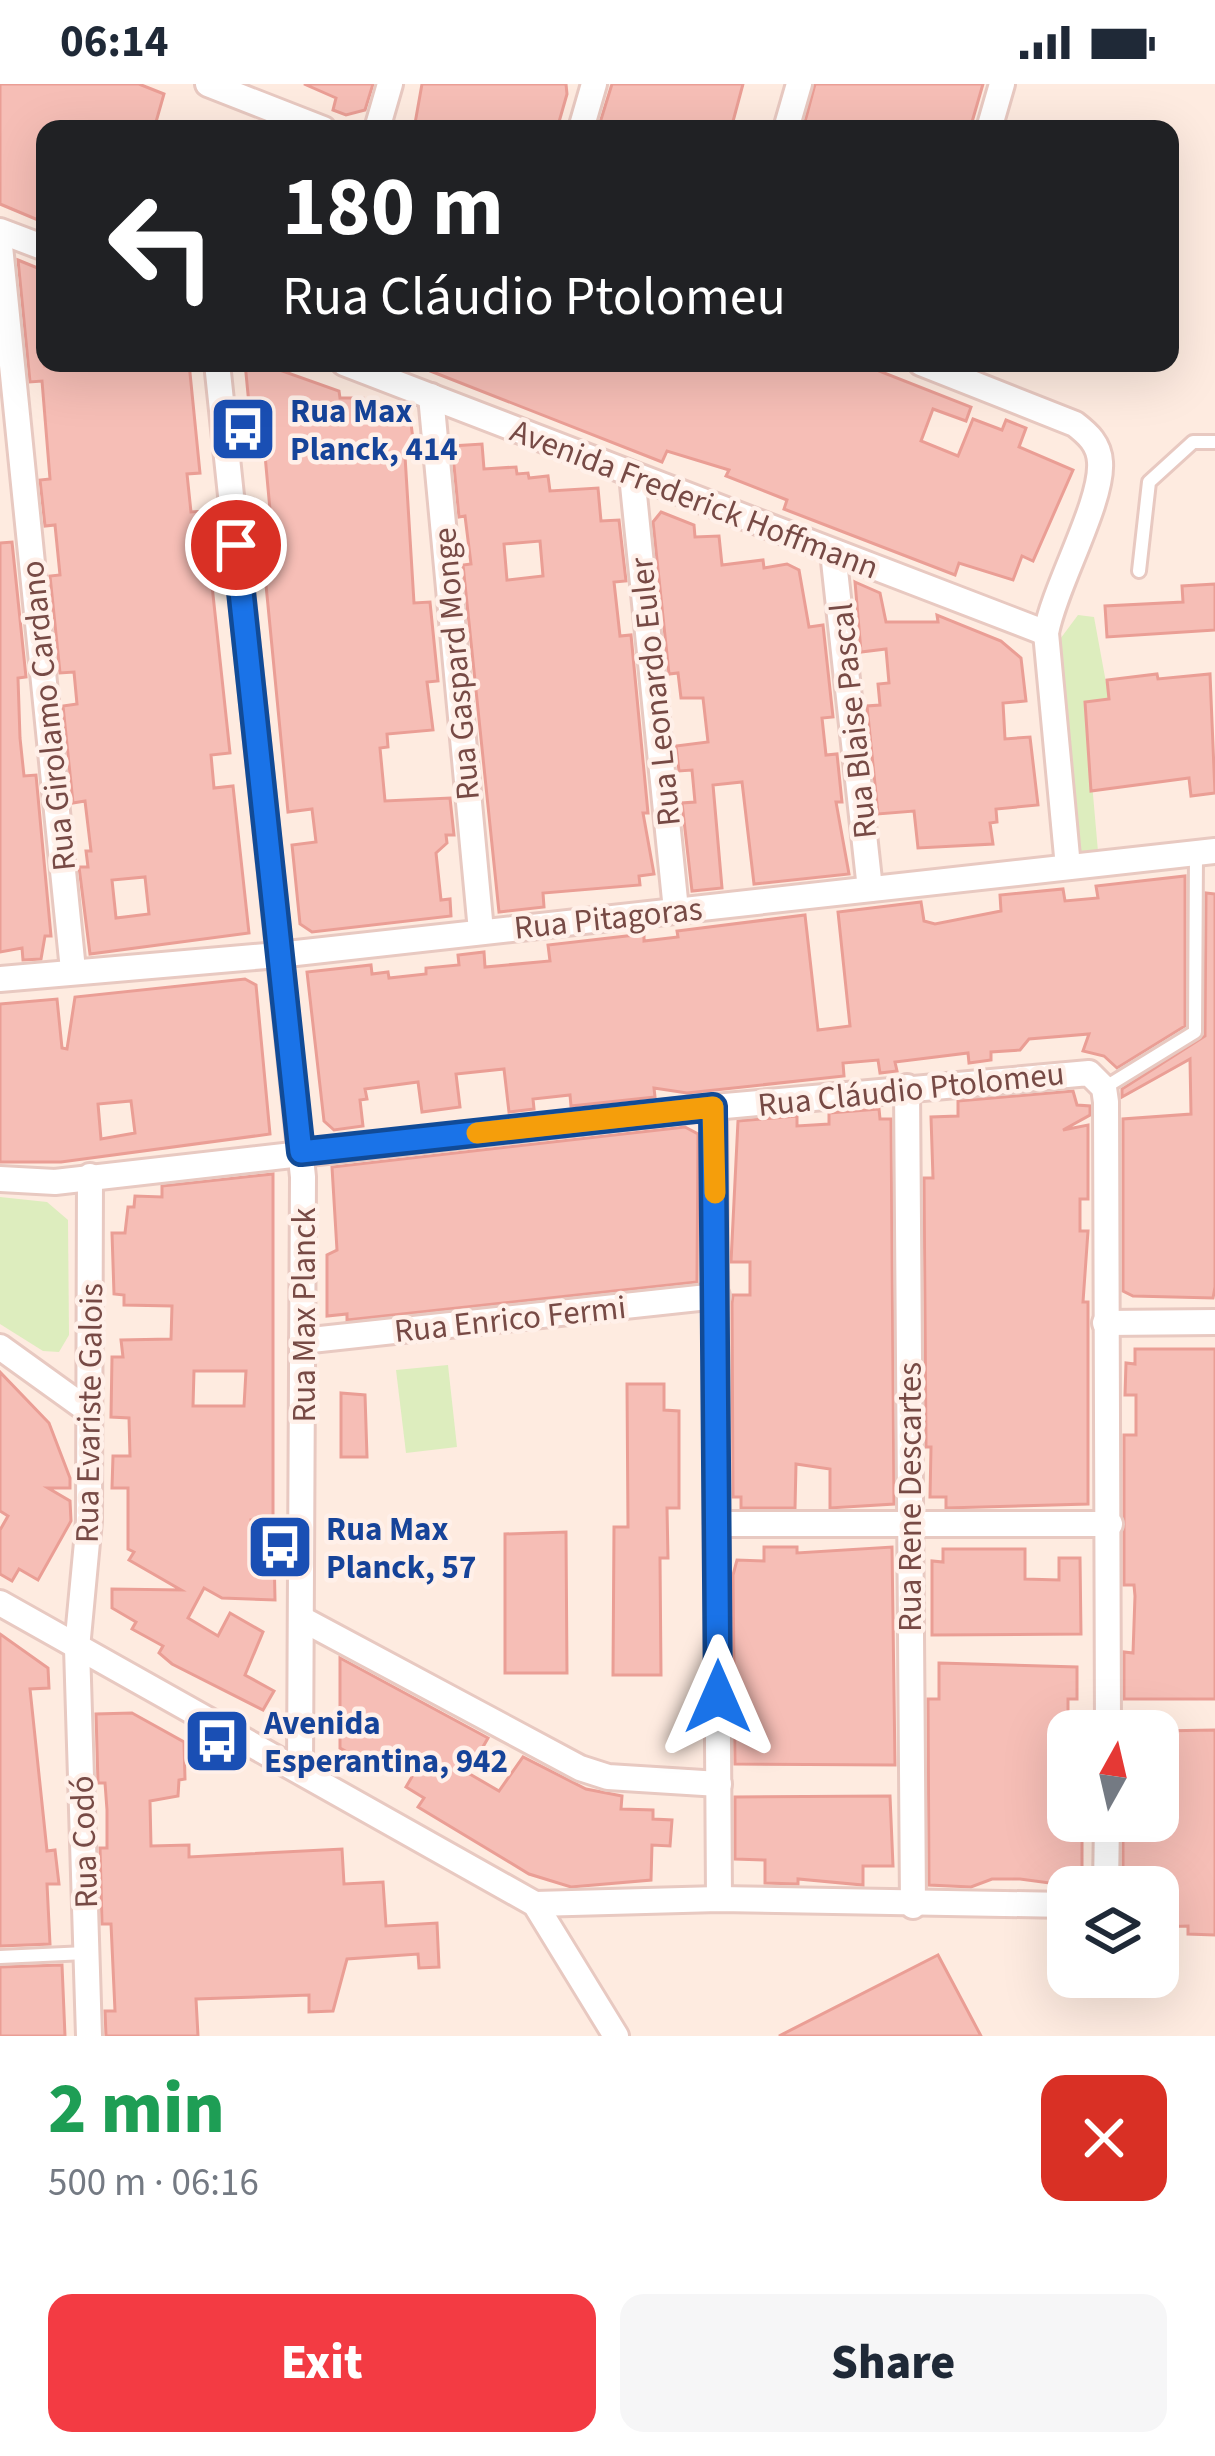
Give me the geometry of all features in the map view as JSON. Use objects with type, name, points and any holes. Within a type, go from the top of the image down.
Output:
[{"type":"street","points":[[208,84],[274,120]]},
{"type":"street","points":[[380,120],[390,84]]},
{"type":"street","points":[[584,120],[594,84]]},
{"type":"street","points":[[789,120],[799,84]]},
{"type":"street","points":[[991,120],[1002,84]]},
{"type":"street","points":[[0,231],[36,245]]},
{"type":"street","name":"Rua Girolamo Cardano","points":[[0,246],[73,970]]},
{"type":"street","name":"Rua Max Planck","points":[[218,372],[301,1152],[300,1767]]},
{"type":"street","name":"Avenida Frederick Hoffmann","points":[[368,372],[1046,633]]},
{"type":"street","points":[[946,372],[1075,424],[1092,437],[1100,459],[1098,482],[1053,597],[1046,633],[1068,867]]},
{"type":"street","name":"Rua Gaspard Monge","points":[[431,396],[481,931]]},
{"type":"street","name":"Rua Leonardo Euler","points":[[632,475],[676,910]]},
{"type":"street","name":"Rua Blaise Pascal","points":[[833,552],[870,889]]},
{"type":"street","name":"Rua Pitagoras","points":[[0,979],[278,955],[1206,852]]},
{"type":"street","name":"Rua Cláudio Ptolomeu","points":[[0,1180],[55,1182],[713,1107],[1089,1073],[1104,1088],[1108,1710]]},
{"type":"street","name":"Rua Rene Descartes","points":[[907,1087],[913,1906]]},
{"type":"street","points":[[713,1107],[719,1899]]},
{"type":"street","name":"Rua Evariste Galois","points":[[76,1648],[89,1521],[90,1176]]},
{"type":"street","name":"Rua Enrico Fermi","points":[[302,1341],[717,1296]]},
{"type":"street","points":[[1105,1323],[1215,1322]]},
{"type":"street","points":[[0,1347],[89,1411]]},
{"type":"street","points":[[718,1524],[1110,1524]]},
{"type":"street","points":[[0,1603],[300,1767],[535,1904],[616,2036]]},
{"type":"street","points":[[302,1619],[580,1768],[608,1777],[719,1784]]},
{"type":"street","name":"Rua Codó","points":[[76,1648],[89,2036]]},
{"type":"street","points":[[535,1904],[719,1899],[1047,1905]]},
{"type":"lane","points":[[1139,571],[1149,482],[1193,442],[1215,442]]},
{"type":"lane","points":[[1104,1088],[1196,1032],[1206,852]]},
{"type":"lane","points":[[0,1957],[86,1953]]},
{"type":"green space","points":[[1078,615],[1094,617],[1109,699],[1085,703],[1099,863],[1068,867],[1046,658]]},
{"type":"green space","points":[[0,1197],[47,1202],[68,1220],[69,1335],[59,1352],[43,1351],[0,1324]]},
{"type":"green space","points":[[448,1365],[457,1447],[406,1453],[396,1370]]},
{"type":"building","points":[[0,84],[139,84],[164,94],[157,120],[36,120],[36,219],[0,204]]},
{"type":"building","points":[[304,84],[373,84],[365,110],[346,115],[333,110],[336,98]]},
{"type":"building","points":[[422,84],[566,84],[560,120],[416,120]]},
{"type":"building","points":[[612,84],[743,84],[733,120],[601,120]]},
{"type":"building","points":[[815,84],[983,84],[973,120],[805,120]]},
{"type":"building","points":[[18,260],[36,267],[36,372],[190,372],[200,473],[187,474],[191,512],[204,511],[230,753],[211,755],[214,788],[233,786],[249,933],[90,954],[79,867],[88,867],[86,851],[91,851],[85,801],[73,803],[63,706],[77,704],[74,672],[60,673],[50,576],[60,575],[55,525],[45,526],[40,480],[50,479],[42,381],[30,382]],"holes":[[[145,877],[149,914],[116,918],[112,880]]]},
{"type":"building","points":[[246,372],[285,372],[339,391],[340,398],[363,398],[365,408],[376,406],[376,413],[410,416],[415,455],[405,456],[414,603],[430,602],[438,681],[427,682],[433,730],[387,734],[388,747],[380,748],[385,801],[450,798],[454,835],[446,835],[447,843],[436,853],[441,900],[450,899],[451,916],[312,932],[300,924],[292,845],[316,842],[312,809],[288,812],[263,554],[274,553],[265,455],[254,456]]},
{"type":"building","points":[[433,372],[882,372],[971,407],[966,421],[933,409],[921,441],[958,456],[973,419],[1002,430],[1006,420],[1026,428],[1019,447],[1073,470],[1033,561],[1022,556],[1013,580],[959,563],[955,575],[784,509],[787,500],[726,476],[729,470],[667,451],[662,462]]},
{"type":"building","points":[[482,444],[484,469],[516,467],[517,474],[528,473],[529,478],[548,476],[550,491],[598,488],[601,521],[619,520],[626,581],[614,582],[620,636],[631,635],[648,813],[643,813],[654,874],[639,876],[640,885],[543,893],[544,907],[499,912],[463,565],[471,564],[465,516],[459,517],[452,446]],"holes":[[[540,541],[543,576],[507,580],[504,544]]]},
{"type":"building","points":[[661,512],[694,525],[695,537],[719,536],[722,565],[763,560],[764,568],[787,564],[799,570],[809,627],[823,625],[833,717],[822,718],[826,755],[837,754],[842,802],[836,802],[849,874],[754,884],[742,782],[713,785],[722,888],[692,891],[682,803],[695,802],[692,770],[679,771],[676,746],[708,742],[703,698],[681,698],[678,673],[669,674],[653,522]]},
{"type":"building","points":[[12,542],[26,677],[18,678],[20,738],[24,776],[36,775],[51,936],[45,936],[41,959],[23,960],[22,948],[0,952],[0,543]]},
{"type":"building","points":[[855,582],[880,593],[886,622],[938,622],[937,615],[1001,641],[1021,658],[1026,701],[1003,703],[1005,739],[1030,737],[1038,805],[996,809],[997,822],[990,823],[993,844],[918,848],[914,811],[878,814],[867,706],[880,705],[878,684],[889,683],[886,649],[861,652]]},
{"type":"building","points":[[1215,584],[1215,630],[1107,637],[1105,606],[1183,602],[1182,586]]},
{"type":"building","points":[[1157,674],[1158,679],[1210,674],[1215,793],[1191,796],[1189,778],[1091,791],[1085,702],[1109,699],[1107,680]]},
{"type":"building","points":[[1185,876],[1185,1026],[1117,1068],[1104,1056],[1083,1051],[1089,1034],[1029,1039],[1020,1050],[991,1052],[991,1060],[969,1063],[968,1053],[895,1062],[897,1071],[880,1073],[878,1060],[843,1063],[844,1076],[687,1093],[654,1088],[655,1097],[571,1106],[570,1095],[533,1099],[534,1109],[509,1112],[504,1069],[456,1074],[460,1107],[422,1112],[418,1082],[365,1089],[367,1099],[360,1100],[363,1126],[334,1130],[324,1121],[307,972],[371,965],[372,974],[388,972],[389,978],[426,974],[426,968],[459,965],[458,955],[484,952],[485,967],[550,961],[548,945],[644,934],[644,941],[678,937],[677,931],[805,915],[818,1030],[850,1026],[838,912],[921,902],[924,921],[935,924],[1001,911],[1000,895],[1063,889],[1065,901],[1098,898],[1096,886]]},
{"type":"building","points":[[1206,893],[1215,894],[1215,1287],[1213,1298],[1133,1296],[1123,1291],[1123,1119],[1191,1114],[1190,1059],[1122,1097],[1122,1089],[1205,1036]]},
{"type":"building","points":[[245,979],[256,985],[270,1134],[61,1162],[0,1162],[0,1004],[57,999],[62,1048],[67,1049],[75,997]],"holes":[[[131,1101],[135,1133],[101,1139],[98,1104]]]},
{"type":"building","points":[[1073,1091],[1077,1105],[1090,1106],[1090,1115],[1063,1130],[1088,1125],[1088,1199],[1080,1199],[1080,1231],[1088,1231],[1083,1302],[1088,1302],[1088,1504],[946,1508],[946,1497],[930,1497],[931,1447],[926,1447],[924,1178],[933,1178],[931,1117],[958,1116],[958,1101]]},
{"type":"building","points":[[879,1109],[880,1119],[891,1119],[894,1504],[830,1508],[830,1469],[796,1464],[795,1508],[741,1508],[741,1497],[733,1497],[732,1303],[733,1295],[750,1295],[750,1262],[731,1262],[738,1121],[797,1116],[797,1126],[829,1124],[829,1113]]},
{"type":"building","points":[[685,1127],[698,1134],[697,1282],[347,1320],[347,1314],[327,1316],[327,1255],[337,1250],[332,1167]]},
{"type":"building","points":[[273,1174],[273,1520],[251,1520],[253,1553],[274,1553],[275,1600],[222,1598],[204,1588],[188,1618],[218,1636],[230,1613],[263,1632],[245,1675],[274,1691],[263,1710],[172,1664],[159,1653],[163,1646],[132,1629],[136,1622],[112,1608],[112,1589],[181,1590],[129,1560],[134,1552],[128,1549],[128,1488],[112,1488],[113,1456],[130,1456],[129,1418],[111,1417],[112,1357],[123,1357],[121,1340],[171,1339],[172,1306],[124,1305],[124,1295],[114,1294],[112,1233],[125,1233],[128,1207],[134,1207],[135,1196],[162,1197],[162,1186]],"holes":[[[194,1371],[246,1371],[244,1406],[193,1406]]]},
{"type":"building","points":[[1135,1349],[1215,1349],[1215,1699],[1124,1699],[1124,1652],[1133,1653],[1135,1596],[1134,1585],[1124,1585],[1124,1435],[1136,1435],[1136,1395],[1125,1395],[1126,1363],[1135,1364]]},
{"type":"building","points":[[0,1372],[49,1423],[70,1478],[70,1488],[48,1488],[70,1501],[71,1521],[38,1580],[19,1569],[12,1581],[0,1574],[0,1530],[8,1516],[0,1511]]},
{"type":"building","points":[[627,1384],[664,1384],[664,1410],[679,1411],[679,1508],[667,1508],[668,1558],[660,1558],[661,1675],[613,1675],[614,1527],[628,1527]]},
{"type":"building","points":[[341,1393],[365,1395],[367,1457],[341,1457]]},
{"type":"building","points":[[566,1532],[567,1673],[505,1673],[505,1534]]},
{"type":"building","points":[[764,1547],[797,1547],[797,1553],[892,1547],[895,1765],[735,1764],[733,1575],[737,1560],[764,1561]]},
{"type":"building","points":[[943,1549],[1025,1549],[1025,1579],[1059,1580],[1059,1558],[1080,1558],[1081,1634],[932,1635],[932,1561],[943,1562]]},
{"type":"building","points":[[0,1634],[48,1668],[49,1688],[30,1689],[47,1851],[55,1850],[59,1884],[47,1884],[50,1944],[0,1946]]},
{"type":"building","points":[[340,1658],[488,1738],[468,1773],[499,1791],[523,1757],[586,1789],[622,1796],[621,1809],[653,1810],[653,1819],[672,1820],[670,1846],[652,1845],[651,1880],[571,1887],[529,1874],[418,1807],[424,1798],[406,1787],[413,1775],[375,1753],[369,1764],[340,1748]]},
{"type":"building","points":[[939,1663],[1077,1667],[1077,1699],[1068,1699],[1068,1710],[1047,1710],[1047,1842],[1082,1842],[1082,1866],[1047,1866],[1047,1883],[992,1879],[971,1887],[929,1885],[928,1699],[939,1699]]},
{"type":"building","points":[[132,1713],[184,1742],[185,1779],[179,1780],[178,1796],[150,1801],[151,1846],[189,1845],[189,1857],[342,1849],[344,1884],[383,1882],[386,1926],[437,1923],[439,1967],[419,1968],[418,1954],[347,1959],[333,2011],[309,2012],[309,1995],[196,1999],[198,2036],[106,2036],[105,2011],[115,2011],[111,1924],[102,1924],[100,1848],[107,1848],[107,1810],[105,1783],[98,1783],[96,1714]]},
{"type":"building","points":[[1215,1730],[1215,1935],[1188,1934],[1188,1926],[1179,1926],[1179,1866],[1123,1866],[1123,1842],[1179,1842],[1179,1731]]},
{"type":"building","points":[[890,1796],[893,1866],[863,1866],[863,1885],[798,1879],[798,1884],[765,1883],[765,1860],[735,1859],[735,1797]]},
{"type":"building","points":[[938,1955],[981,2036],[779,2036]]},
{"type":"building","points":[[62,1965],[65,2036],[0,2036],[0,1967]]},
{"type":"slow traffic","points":[[477,1133],[713,1107],[715,1193]]},
{"type":"place","name":"Rua Max Planck, 414","points":[[243,429]]},
{"type":"place","name":"Rua Max Planck, 57","points":[[280,1547]]},
{"type":"place","name":"Avenida Esperantina, 942","points":[[217,1741]]},
{"type":"route","points":[[236,545],[301,1152],[713,1107],[718,1697]]}]
